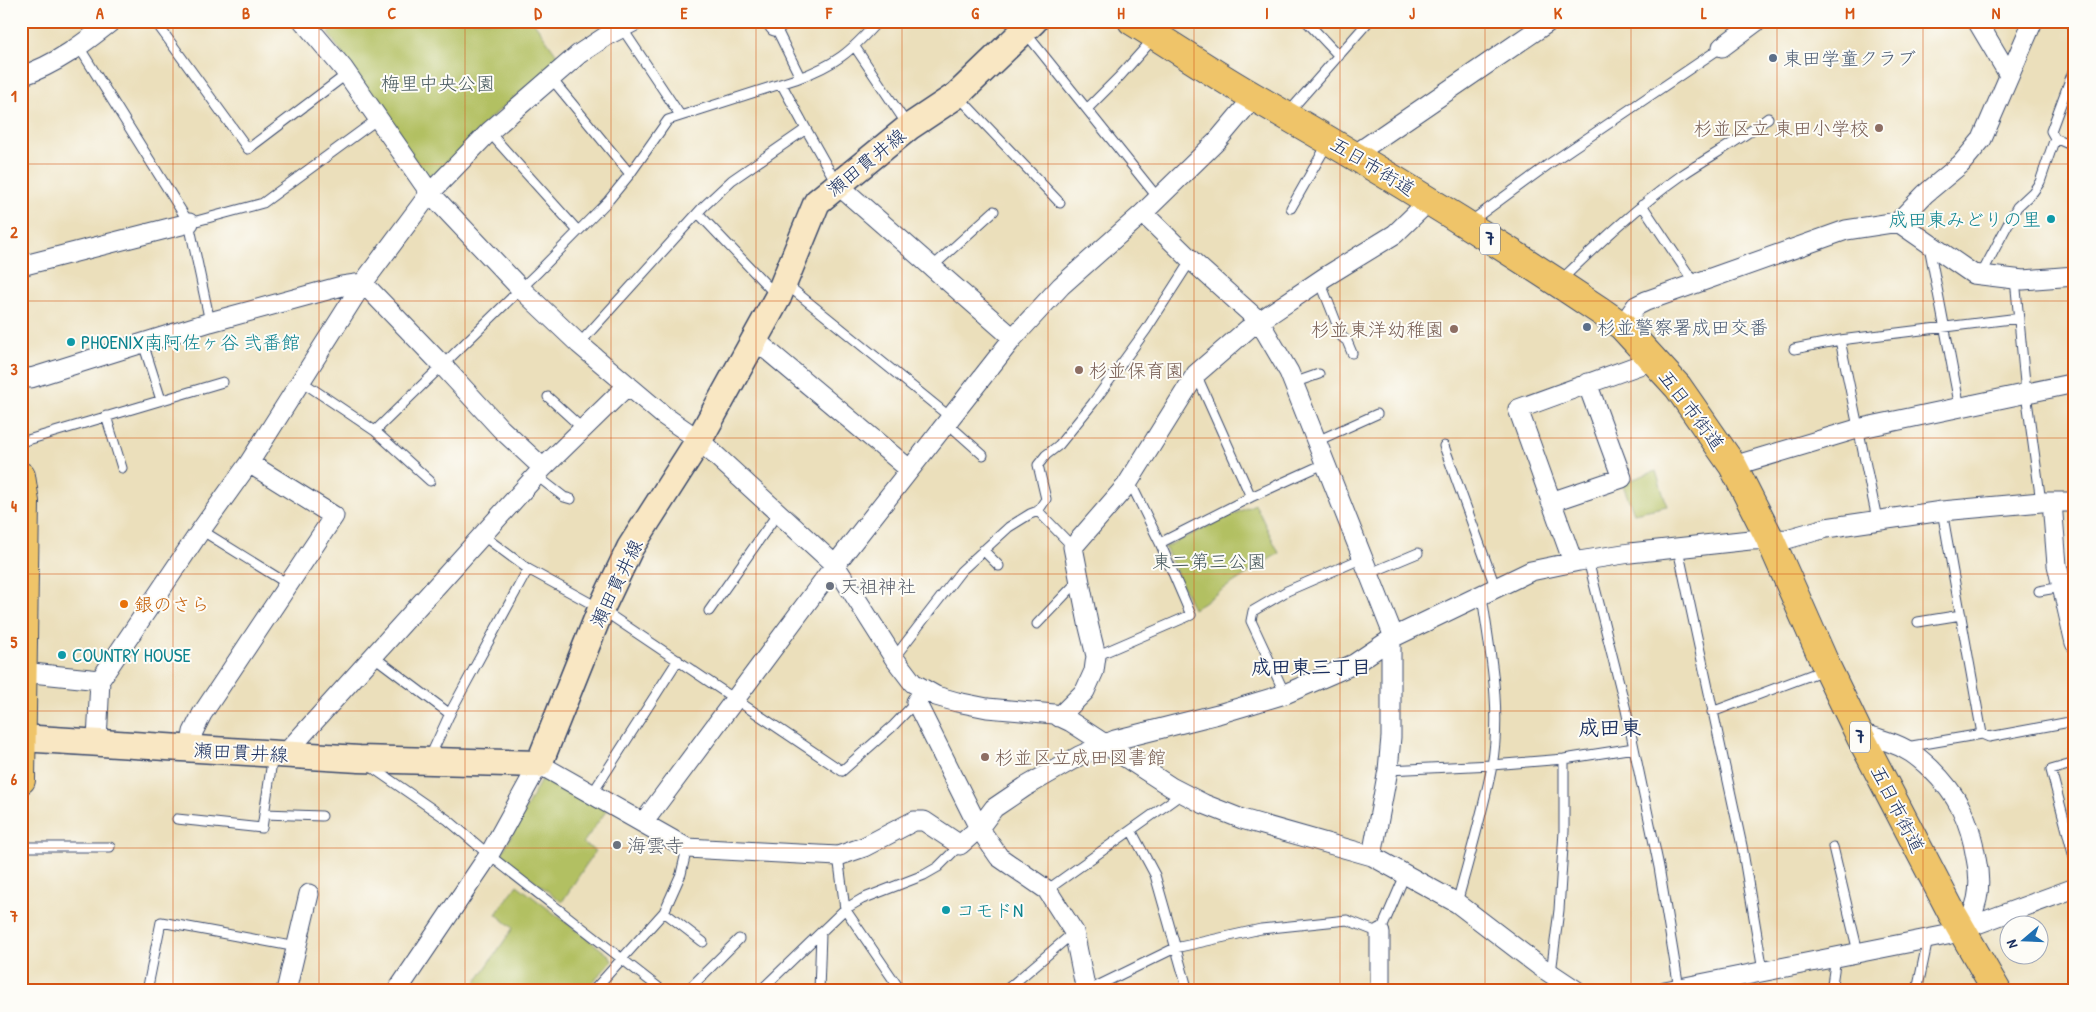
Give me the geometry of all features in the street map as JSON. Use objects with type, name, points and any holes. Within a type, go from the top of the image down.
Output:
[{"type":"main road","name":"五日市街道","points":[[1132,21],[1254,97],[1287,114],[1430,200],[1466,225],[1558,282],[1622,326],[1678,387],[1733,466],[1770,539],[1827,668],[1860,736],[1992,989]]},
{"type":"main road","name":"瀬田貫井線","points":[[21,738],[97,741],[190,749],[359,759],[428,762],[526,762],[539,764],[602,609],[630,548],[699,440],[781,289],[817,202],[909,128],[957,95],[1029,26]]},
{"type":"main road","points":[[21,476],[25,502],[21,780]]},
{"type":"street","points":[[21,76],[42,69],[79,47],[112,21]]},
{"type":"street","points":[[303,21],[347,74],[430,193],[520,288],[579,344],[663,415],[699,440],[835,565],[894,658],[921,696],[980,828],[999,857],[1047,890],[1074,932],[1086,991]]},
{"type":"street","points":[[1354,155],[1550,21]]},
{"type":"street","points":[[1977,21],[2009,75]]},
{"type":"street","points":[[1622,326],[1636,306],[1846,230],[1898,222],[1924,194],[1961,164],[1982,139],[2033,21]]},
{"type":"street","points":[[1722,47],[1752,22]]},
{"type":"street","points":[[97,741],[100,680],[201,530],[249,463],[363,283],[430,193],[489,132],[579,54],[616,26]]},
{"type":"street","points":[[643,823],[835,565],[1013,338],[1061,286],[1143,213],[1217,141],[1254,97]]},
{"type":"street","points":[[837,184],[1013,338]]},
{"type":"street","points":[[1059,717],[1085,691],[1094,671],[1096,656],[1073,547],[1129,480],[1196,374],[1248,329],[1395,234],[1430,200]]},
{"type":"street","points":[[1143,213],[1191,260],[1260,321],[1289,372],[1366,566],[1392,638],[1391,737],[1388,770],[1372,856]]},
{"type":"street","points":[[1898,222],[1973,274],[2015,279],[2075,276]]},
{"type":"street","points":[[21,266],[189,223]]},
{"type":"street","points":[[21,377],[31,378],[210,322],[342,286],[363,283]]},
{"type":"street","points":[[363,283],[443,366],[540,472]]},
{"type":"street","points":[[754,338],[909,469]]},
{"type":"street","points":[[1580,561],[1551,502],[1518,409],[1653,360]]},
{"type":"street","points":[[1551,502],[1622,478],[1588,383]]},
{"type":"street","points":[[1733,466],[1857,429],[2075,383]]},
{"type":"street","points":[[279,754],[373,656],[540,472],[628,385]]},
{"type":"street","points":[[190,749],[193,732],[202,714],[334,516],[249,463]]},
{"type":"street","points":[[398,991],[489,855],[539,764],[687,848],[838,856],[864,847],[914,821],[924,821],[960,845],[980,828],[994,808],[1025,787],[1078,756],[1115,740],[1258,704],[1285,694],[1354,664],[1392,638],[1531,571],[1630,553],[1787,538],[1826,528],[1876,519],[2046,502],[2075,502]]},
{"type":"street","points":[[2046,502],[2057,565],[2075,643]]},
{"type":"street","points":[[22,672],[100,680]]},
{"type":"street","points":[[921,696],[936,696],[972,705],[1054,714],[1204,804],[1242,819],[1372,856],[1405,876],[1457,903],[1572,990]]},
{"type":"street","points":[[1860,736],[1868,735],[1906,747],[1921,759],[1952,791],[1964,810],[1973,839],[1978,869],[1978,895],[1972,915],[1961,930]]},
{"type":"street","points":[[1672,989],[1928,939],[1961,930],[2075,888]]},
{"type":"street","points":[[286,991],[298,948],[309,894]]},
{"type":"street","points":[[1380,933],[1380,991]]},
{"type":"lane","points":[[155,21],[248,149],[347,74]]},
{"type":"lane","points":[[375,431],[443,366],[608,201],[630,174],[668,120],[782,85],[828,66],[855,47],[878,21]]},
{"type":"lane","points":[[1306,21],[1339,56]]},
{"type":"lane","points":[[1287,114],[1369,21]]},
{"type":"lane","points":[[2067,21],[2075,26]]},
{"type":"lane","points":[[776,23],[798,73],[796,79]]},
{"type":"lane","points":[[616,26],[680,115]]},
{"type":"lane","points":[[1029,26],[1088,108],[1158,198]]},
{"type":"lane","points":[[1088,108],[1156,36]]},
{"type":"lane","points":[[79,47],[189,223],[210,322]]},
{"type":"lane","points":[[855,47],[909,128]]},
{"type":"lane","points":[[1466,225],[1549,164],[1722,47]]},
{"type":"lane","points":[[2075,66],[2051,131],[2055,138],[2075,146]]},
{"type":"lane","points":[[551,78],[630,174]]},
{"type":"lane","points":[[782,85],[837,184]]},
{"type":"lane","points":[[957,95],[1060,203]]},
{"type":"lane","points":[[189,223],[263,203],[379,118]]},
{"type":"lane","points":[[1558,282],[1642,205],[1681,176],[1768,118]]},
{"type":"lane","points":[[579,344],[698,213],[732,180],[806,129]]},
{"type":"lane","points":[[489,132],[578,230]]},
{"type":"lane","points":[[1981,275],[2017,207],[2033,192],[2040,182],[2055,138]]},
{"type":"lane","points":[[1290,208],[1330,140]]},
{"type":"lane","points":[[1642,205],[1696,285]]},
{"type":"lane","points":[[931,268],[994,211]]},
{"type":"lane","points":[[698,213],[781,289],[948,419],[983,455]]},
{"type":"lane","points":[[1929,243],[1960,408]]},
{"type":"lane","points":[[894,658],[961,571],[1009,527],[1038,511],[1046,499],[1038,466],[1046,455],[1060,444],[1093,403],[1146,330],[1191,260]]},
{"type":"lane","points":[[2015,279],[2026,393],[2046,502]]},
{"type":"lane","points":[[1320,281],[1342,337],[1347,341],[1352,353]]},
{"type":"lane","points":[[1794,348],[1840,340],[2018,318]]},
{"type":"lane","points":[[1840,340],[1876,519]]},
{"type":"lane","points":[[143,343],[161,400]]},
{"type":"lane","points":[[1196,374],[1251,497]]},
{"type":"lane","points":[[1293,383],[1319,374]]},
{"type":"lane","points":[[301,381],[375,431],[430,481]]},
{"type":"lane","points":[[21,442],[223,382]]},
{"type":"lane","points":[[548,398],[584,430]]},
{"type":"lane","points":[[1317,442],[1377,414]]},
{"type":"lane","points":[[106,416],[122,468]]},
{"type":"lane","points":[[1444,446],[1489,592],[1495,684],[1492,765],[1457,903]]},
{"type":"lane","points":[[1160,543],[1251,497],[1326,463]]},
{"type":"lane","points":[[540,472],[564,497],[571,499]]},
{"type":"lane","points":[[1096,656],[1190,615],[1160,543],[1129,480]]},
{"type":"lane","points":[[1038,511],[1073,547]]},
{"type":"lane","points":[[1942,511],[1982,734]]},
{"type":"lane","points":[[709,611],[778,513]]},
{"type":"lane","points":[[201,530],[288,584]]},
{"type":"lane","points":[[482,536],[528,569],[602,609],[842,771],[921,696]]},
{"type":"lane","points":[[1678,549],[1742,846],[1763,971]]},
{"type":"lane","points":[[983,550],[999,566]]},
{"type":"lane","points":[[1285,694],[1251,621],[1253,611],[1287,591],[1418,552]]},
{"type":"lane","points":[[1580,561],[1626,710],[1659,867],[1672,989]]},
{"type":"lane","points":[[428,762],[450,714],[528,569]]},
{"type":"lane","points":[[1037,624],[1079,580]]},
{"type":"lane","points":[[2039,591],[2062,587]]},
{"type":"lane","points":[[1918,622],[1961,615]]},
{"type":"lane","points":[[373,656],[450,714]]},
{"type":"lane","points":[[592,794],[678,660]]},
{"type":"lane","points":[[1712,712],[1827,668]]},
{"type":"lane","points":[[1906,747],[1982,734],[1989,737],[2075,720]]},
{"type":"lane","points":[[1388,770],[1564,759],[1634,748]]},
{"type":"lane","points":[[177,819],[262,828],[279,754]]},
{"type":"lane","points":[[359,759],[448,820],[489,855],[663,991]]},
{"type":"lane","points":[[1551,974],[1559,910],[1563,840],[1564,759]]},
{"type":"lane","points":[[2075,763],[2051,770],[2075,861]]},
{"type":"lane","points":[[1047,890],[1183,793]]},
{"type":"lane","points":[[264,814],[322,816]]},
{"type":"lane","points":[[1131,830],[1155,875],[1188,991]]},
{"type":"lane","points":[[760,991],[845,910],[862,899],[924,875],[938,867],[960,845]]},
{"type":"lane","points":[[21,846],[110,847]]},
{"type":"lane","points":[[1833,846],[1858,952]]},
{"type":"lane","points":[[593,991],[664,912],[681,874],[687,848]]},
{"type":"lane","points":[[838,856],[845,910],[900,991]]},
{"type":"lane","points":[[1086,991],[1175,948],[1261,929],[1347,920],[1380,933],[1405,876]]},
{"type":"lane","points":[[664,912],[703,942]]},
{"type":"lane","points":[[147,991],[161,922],[298,948]]},
{"type":"lane","points":[[1005,991],[1074,932]]},
{"type":"lane","points":[[819,991],[817,987],[821,933]]},
{"type":"lane","points":[[687,991],[739,939]]},
{"type":"lane","points":[[1917,991],[1928,939]]},
{"type":"lane","points":[[1830,991],[1836,957]]},
{"type":"green space","name":"梅里中央公園","points":[[342,21],[533,21],[560,59],[488,120],[435,178],[426,176],[328,33]]},
{"type":"green space","points":[[1656,471],[1667,506],[1634,513],[1622,483]]},
{"type":"green space","name":"東二第三公園","points":[[1255,504],[1279,553],[1193,609],[1165,547]]},
{"type":"green space","points":[[549,775],[607,810],[583,843],[595,851],[562,902],[501,855],[542,778]]},
{"type":"green space","points":[[517,885],[610,956],[612,961],[585,991],[470,991],[513,928],[496,914]]},
{"type":"place","name":"東田学童クラブ","points":[[1773,58]]},
{"type":"place","name":"杉並区立 東田小学校","points":[[1879,128]]},
{"type":"place","name":"成田東みどりの里","points":[[2051,219]]},
{"type":"place","name":"杉並警察署成田交番","points":[[1587,327]]},
{"type":"place","name":"杉並東洋幼稚園","points":[[1454,329]]},
{"type":"place","name":"PHOENIX南阿佐ヶ谷 弐番館","points":[[71,342]]},
{"type":"place","name":"杉並保育園","points":[[1079,370]]},
{"type":"place","name":"天祖神社","points":[[830,586]]},
{"type":"place","name":"銀のさら","points":[[124,604]]},
{"type":"place","name":"COUNTRY HOUSE","points":[[62,655]]},
{"type":"place","name":"杉並区立成田図書館","points":[[985,757]]},
{"type":"place","name":"海雲寺","points":[[617,845]]},
{"type":"place","name":"コモドN","points":[[946,910]]},
{"type":"district","name":"成田東三丁目","points":[[1311,667]]},
{"type":"district","name":"成田東","points":[[1610,728]]}]
